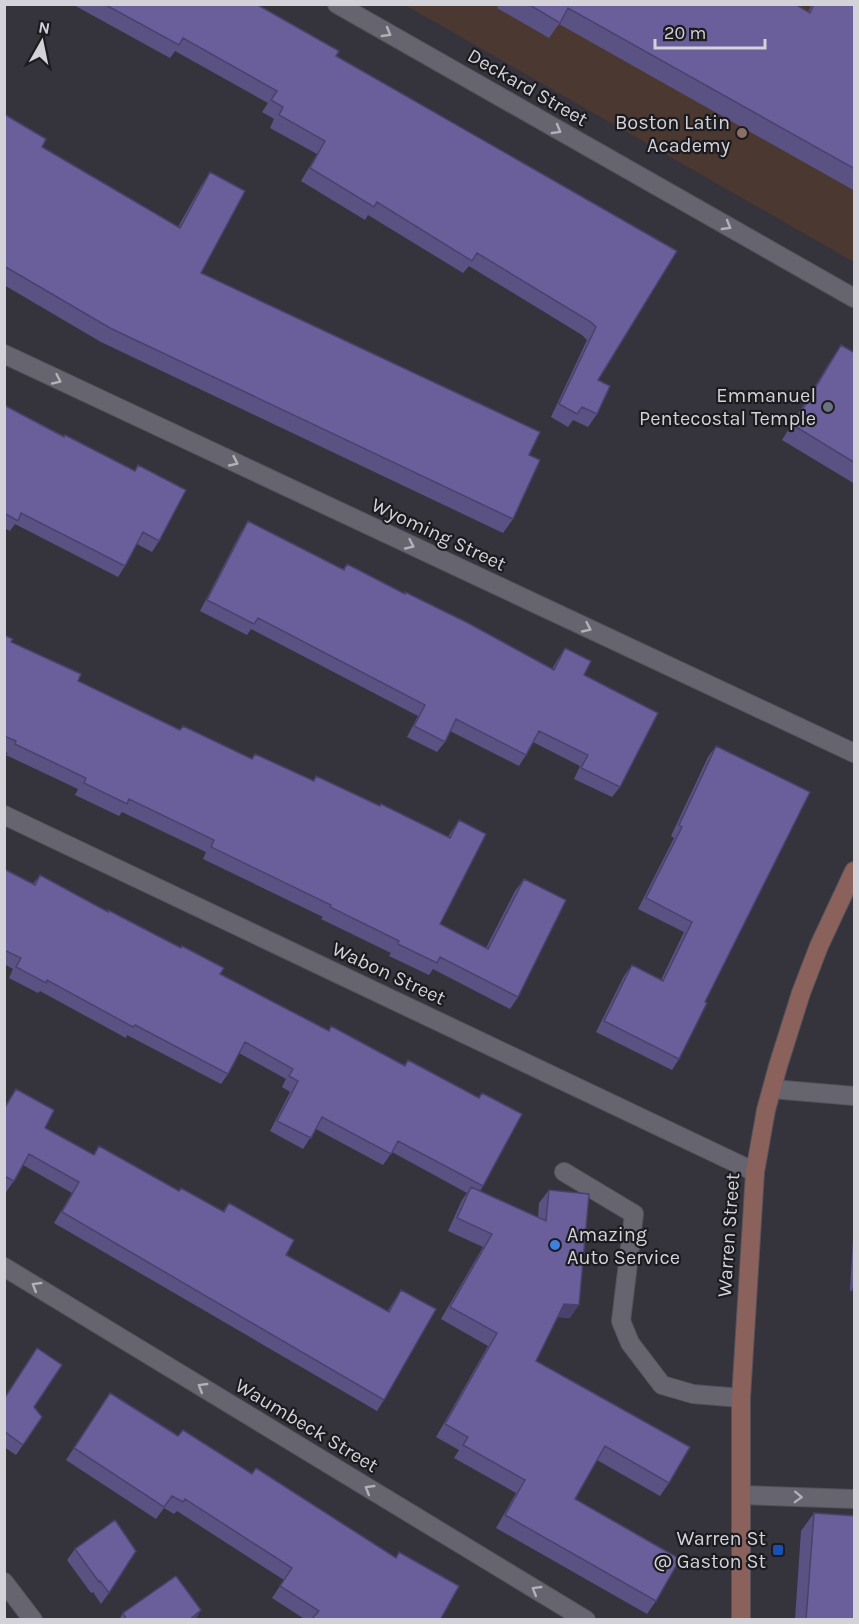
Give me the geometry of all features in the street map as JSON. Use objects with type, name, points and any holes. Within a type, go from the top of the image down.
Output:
[{"type":"main road","name":"Warren Street","points":[[741,1620],[741,1398],[754,1172],[772,1089],[801,993],[819,946],[855,871]]},
{"type":"street","name":"Deckard Street","points":[[337,4],[855,298]]},
{"type":"street","name":"Wyoming Street","points":[[4,354],[855,753]]},
{"type":"street","name":"Wabon Street","points":[[4,815],[754,1172]]},
{"type":"street","points":[[772,1089],[855,1096]]},
{"type":"street","points":[[564,1172],[634,1214],[621,1321],[630,1342],[662,1385],[693,1394],[741,1398]]},
{"type":"street","name":"Waumbeck Street","points":[[4,1267],[586,1620]]},
{"type":"street","points":[[741,1495],[855,1499]]},
{"type":"street","points":[[4,1582],[33,1620]]},
{"type":"shaded area","name":"Boston Latin Academy","points":[[405,5],[854,5],[854,262]]},
{"type":"building","points":[[104,4],[256,4],[339,51],[336,56],[677,251],[598,380],[610,386],[597,414],[582,407],[577,414],[559,404],[596,327],[591,322],[477,253],[472,261],[377,202],[374,207],[310,168],[325,141],[279,115],[283,107],[271,100],[277,91],[183,38],[179,45]]},
{"type":"building","points":[[528,4],[795,4],[810,13],[814,4],[855,4],[855,169],[568,8],[560,23]]},
{"type":"building","points":[[4,114],[46,139],[42,147],[180,228],[210,172],[245,191],[201,273],[540,432],[529,455],[540,460],[513,519],[110,328],[4,266]]},
{"type":"building","name":"Emmanuel Pentecostal Temple","points":[[841,345],[855,353],[855,463],[793,425]]},
{"type":"building","points":[[4,405],[135,471],[138,465],[186,490],[159,541],[143,532],[125,566],[21,513],[18,521],[4,513]]},
{"type":"building","points":[[248,521],[344,570],[347,564],[405,594],[405,592],[554,670],[565,648],[591,661],[584,675],[658,713],[620,787],[581,768],[588,755],[539,731],[526,755],[456,719],[445,742],[414,726],[425,705],[258,618],[254,624],[207,600]]},
{"type":"building","points":[[4,635],[13,639],[11,642],[81,674],[78,681],[180,730],[183,726],[252,759],[255,754],[314,781],[316,776],[380,806],[381,804],[450,838],[459,820],[486,834],[440,924],[488,949],[524,879],[566,900],[518,997],[440,957],[437,963],[398,944],[399,941],[330,907],[331,905],[211,847],[214,840],[129,799],[127,804],[84,783],[86,778],[15,744],[16,741],[4,736]]},
{"type":"building","points":[[716,746],[810,792],[679,1059],[604,1021],[632,965],[663,981],[692,922],[646,898],[682,827],[679,825]]},
{"type":"building","points":[[4,869],[35,885],[40,875],[108,912],[108,910],[224,968],[220,974],[329,1031],[331,1026],[405,1066],[408,1060],[479,1098],[482,1093],[522,1114],[483,1186],[398,1141],[391,1154],[322,1117],[311,1138],[277,1121],[298,1081],[289,1076],[293,1069],[245,1042],[228,1074],[135,1025],[133,1027],[47,980],[46,983],[16,967],[21,958],[4,950]]},
{"type":"building","points":[[16,1089],[54,1110],[45,1128],[94,1155],[99,1146],[179,1191],[181,1188],[224,1212],[229,1203],[294,1240],[286,1255],[389,1312],[401,1290],[436,1309],[384,1400],[62,1212],[79,1182],[29,1154],[14,1181],[4,1176],[4,1109]]},
{"type":"building","points":[[471,1187],[546,1221],[549,1190],[589,1194],[579,1305],[564,1304],[536,1361],[690,1447],[669,1483],[605,1446],[575,1499],[680,1559],[656,1601],[505,1515],[525,1480],[463,1445],[468,1437],[445,1424],[497,1333],[450,1307],[492,1234],[457,1218]]},
{"type":"building","points":[[37,1348],[62,1365],[34,1407],[42,1417],[23,1445],[4,1431],[4,1399]]},
{"type":"building","points":[[110,1393],[178,1436],[183,1430],[252,1474],[256,1468],[396,1558],[399,1552],[459,1586],[440,1620],[311,1620],[319,1611],[280,1586],[292,1568],[185,1499],[183,1502],[172,1496],[164,1507],[74,1448]]},
{"type":"building","points":[[814,1513],[855,1516],[855,1620],[806,1620]]},
{"type":"building","points":[[115,1520],[136,1551],[109,1593],[75,1549]]},
{"type":"building","points":[[176,1576],[201,1610],[189,1620],[127,1620],[123,1613]]},
{"type":"place","name":"Boston Latin Academy","points":[[742,133]]},
{"type":"place","name":"Emmanuel Pentecostal Temple","points":[[828,407]]},
{"type":"place","name":"Amazing Auto Service","points":[[555,1245]]},
{"type":"place","name":"Warren St @ Gaston St","points":[[778,1550]]}]
